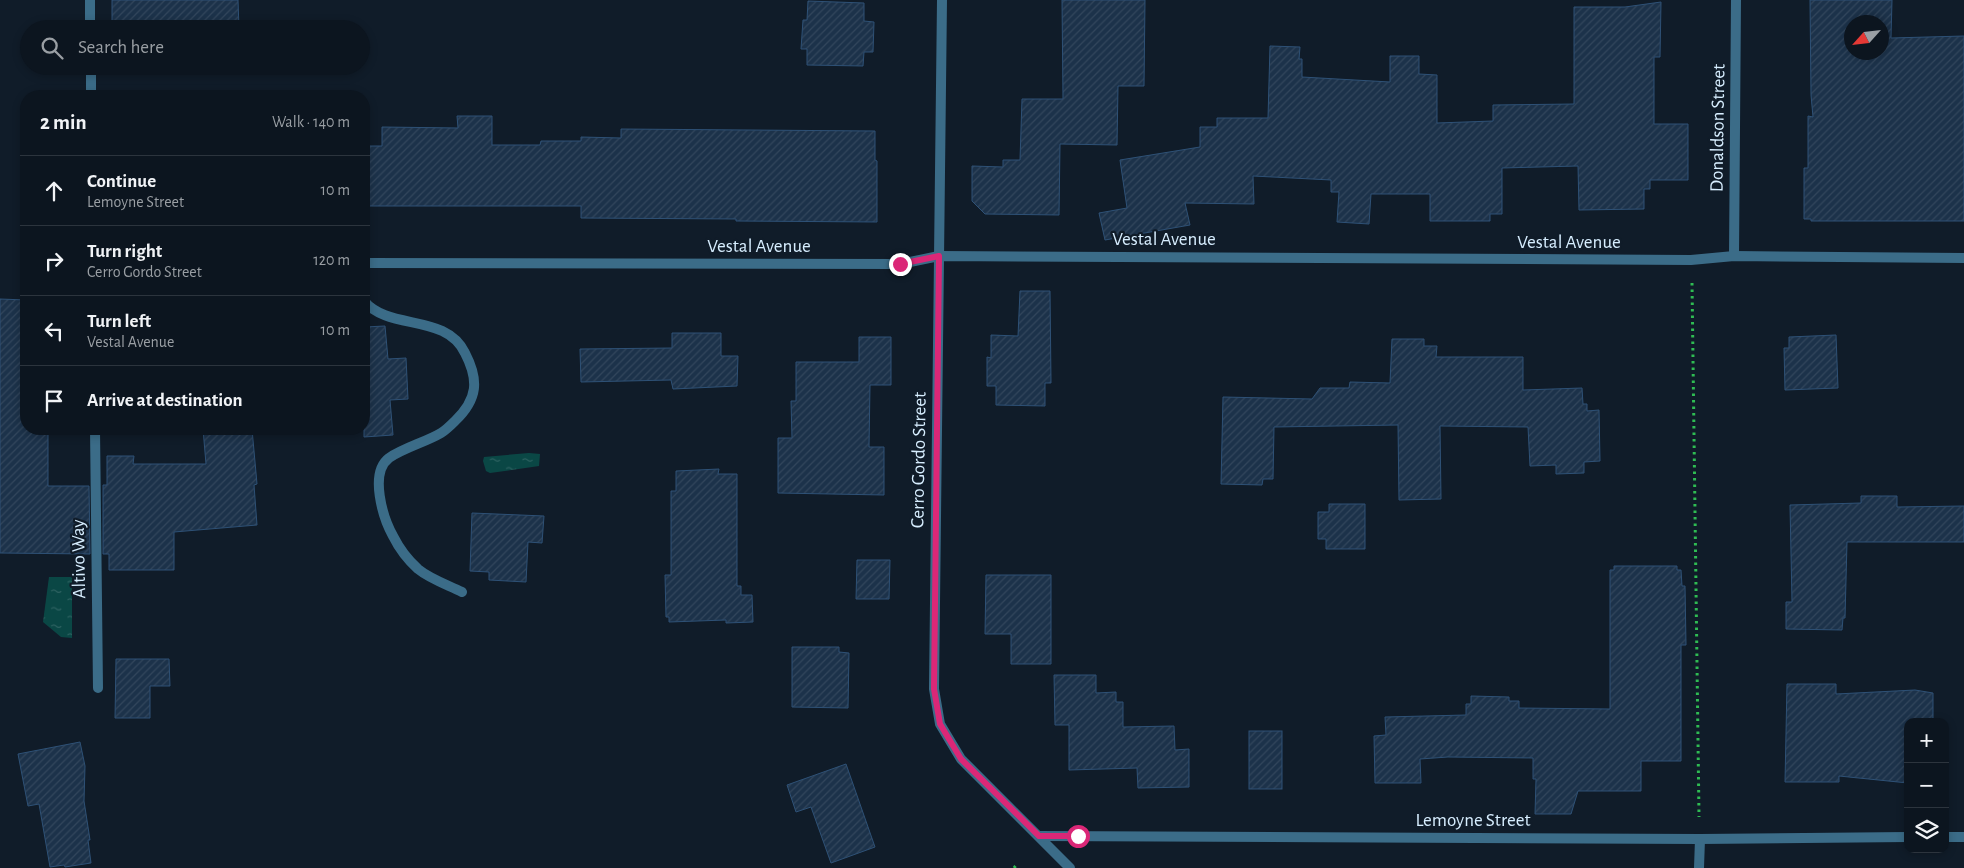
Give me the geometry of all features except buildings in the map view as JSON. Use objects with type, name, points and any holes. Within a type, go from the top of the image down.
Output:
[{"type":"street","points":[[90,0],[90,20]]},
{"type":"street","name":"Cerro Gordo Street","points":[[942,0],[934,689],[940,724],[961,759],[1070,868]]},
{"type":"street","name":"Donaldson Street","points":[[1734,256],[1736,0]]},
{"type":"street","points":[[91,75],[91,90]]},
{"type":"street","name":"Vestal Avenue","points":[[370,263],[900,264],[939,256],[1691,260],[1734,256],[1964,258]]},
{"type":"street","points":[[370,308],[383,315],[432,327],[452,337],[464,350],[472,367],[475,392],[462,415],[443,432],[388,458],[380,472],[379,488],[383,509],[392,535],[405,556],[420,571],[462,592]]},
{"type":"street","name":"Altivo Way","points":[[95,435],[98,688]]},
{"type":"street","name":"Lemoyne Street","points":[[1039,836],[1700,839],[1904,837]]},
{"type":"street","points":[[1949,837],[1964,837]]},
{"type":"street","points":[[1699,868],[1700,839]]},
{"type":"path","points":[[1691,260],[1699,821]]},
{"type":"path","points":[[1014,868],[1017,864]]},
{"type":"water","points":[[529,453],[540,454],[539,466],[490,473],[486,471],[483,461],[484,457]]},
{"type":"water","points":[[49,577],[72,577],[72,638],[61,637],[43,622]]},
{"type":"route","points":[[900,264],[939,256],[934,689],[940,724],[961,759],[1039,836],[1078,836]]}]
